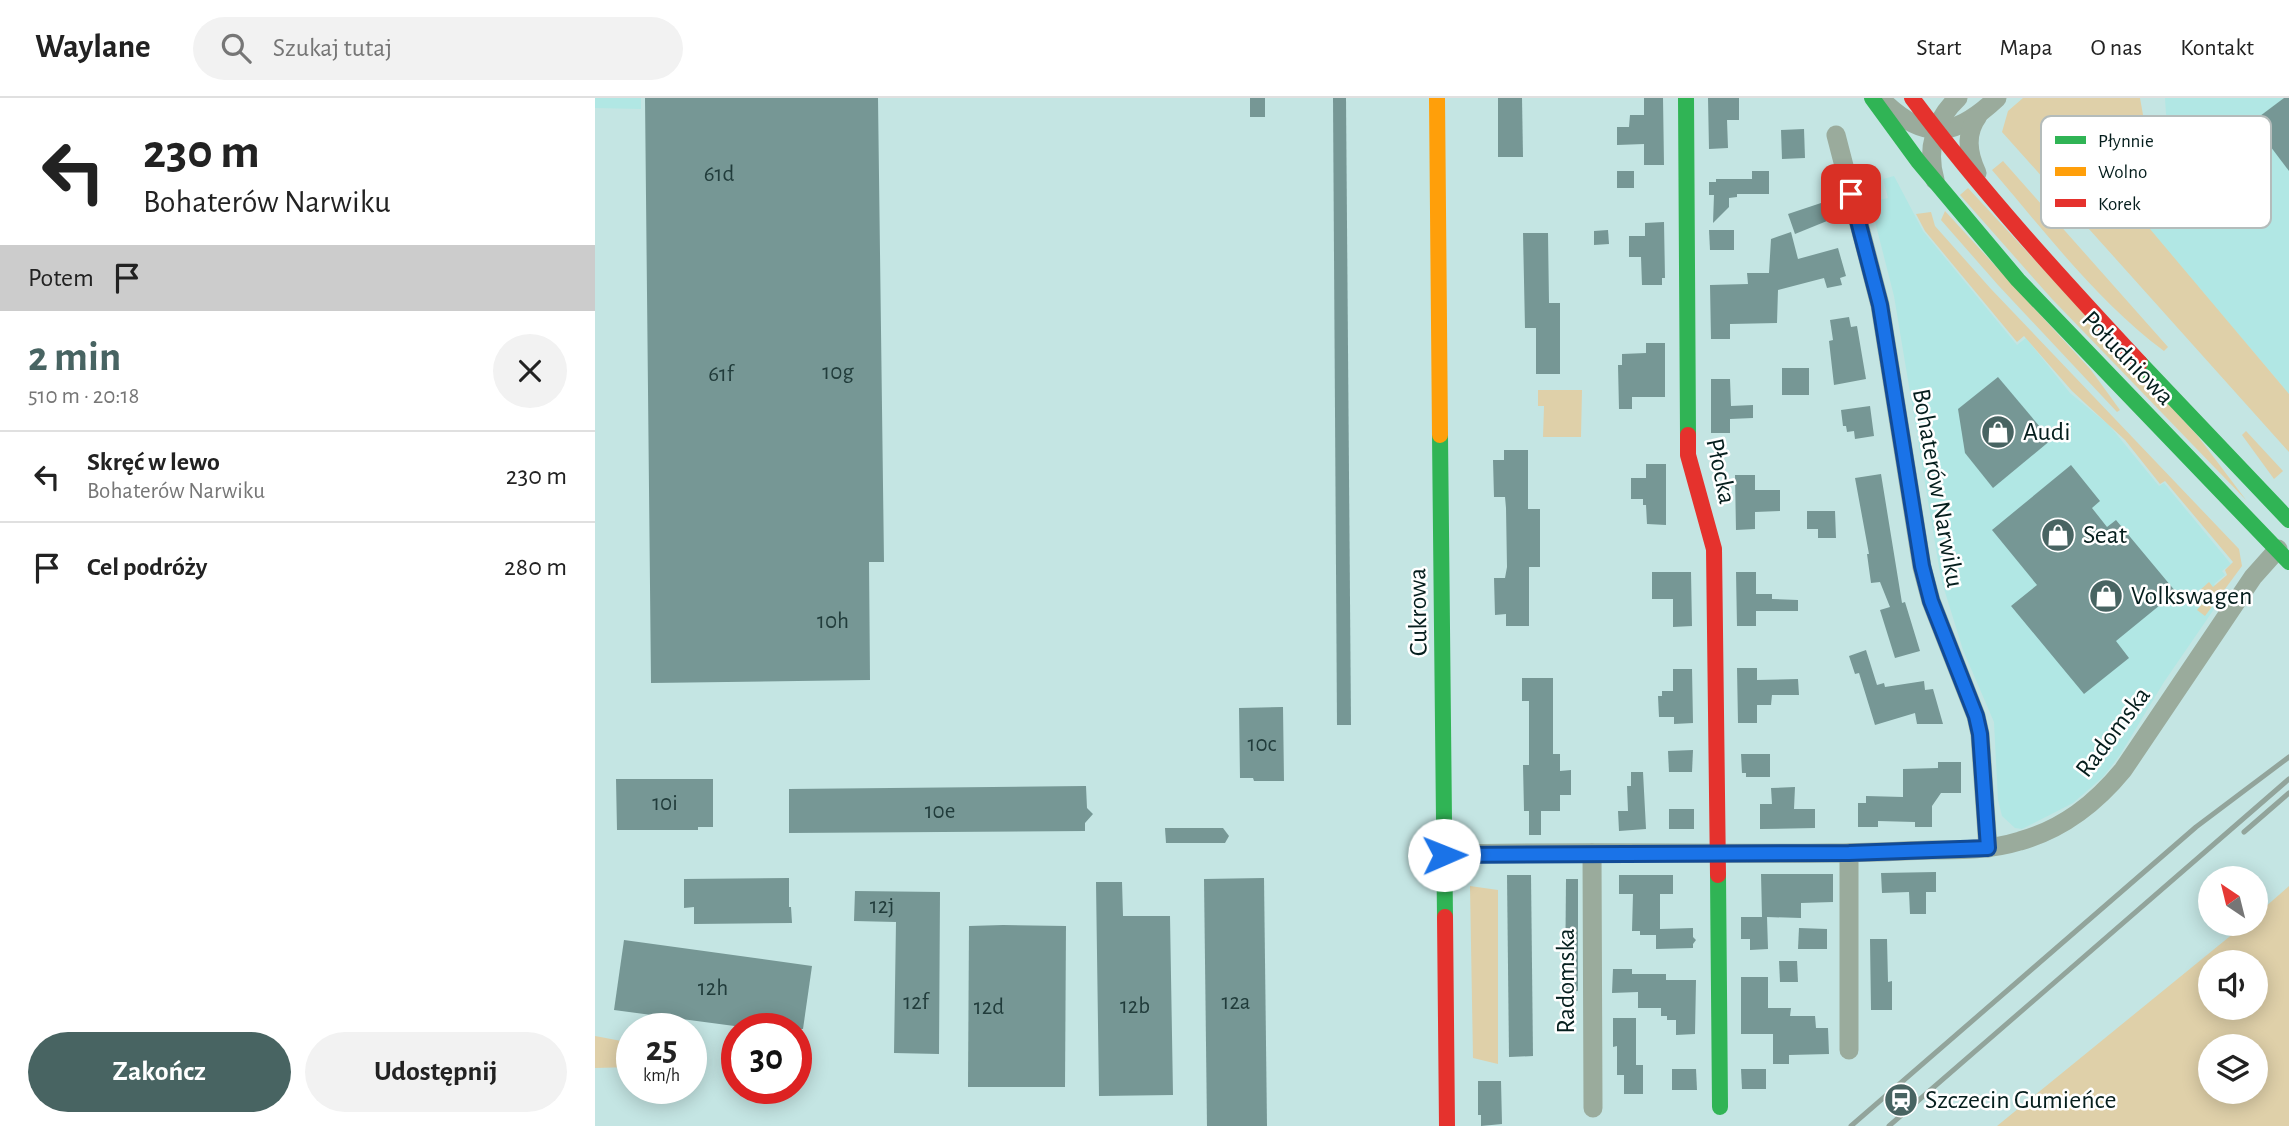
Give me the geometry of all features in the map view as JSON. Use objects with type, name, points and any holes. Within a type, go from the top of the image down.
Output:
[{"type":"street","name":"Cukrowa","points":[[1437,98],[1447,1126]]},
{"type":"street","name":"Płocka","points":[[1686,98],[1688,455],[1714,549],[1717,854]]},
{"type":"street","name":"Południowa","points":[[1871,98],[1937,184],[2024,287],[2283,556]]},
{"type":"street","name":"Południowa","points":[[1881,98],[1911,122],[1936,130]]},
{"type":"street","name":"Południowa","points":[[1912,98],[1993,201],[2085,306],[2289,520]]},
{"type":"street","points":[[1937,184],[1932,159],[1936,130],[1946,111],[1958,98]]},
{"type":"street","points":[[1936,130],[1961,125],[1978,116],[1997,98]]},
{"type":"street","name":"Południowa","points":[[1978,116],[1970,130],[1970,153],[1977,175],[1993,201]]},
{"type":"street","name":"Bohaterów Narwiku","points":[[1836,135],[1880,305],[1922,566],[1931,601],[1976,716],[1980,734],[1988,848]]},
{"type":"street","name":"Radomska","points":[[1444,855],[1849,853],[1988,848],[2021,841],[2047,831],[2081,812],[2108,788],[2136,752],[2253,577],[2283,556]]},
{"type":"street","name":"Radomska","points":[[1592,853],[1593,1108]]},
{"type":"street","points":[[1849,853],[1849,1050]]},
{"type":"street","points":[[1717,854],[1720,1107]]},
{"type":"shaded area","points":[[595,98],[641,98],[641,109],[595,108]]},
{"type":"shaded area","points":[[2023,98],[2140,98],[2143,116],[2041,116],[2041,175],[2002,132],[2008,111]]},
{"type":"shaded area","points":[[2165,98],[2289,98],[2289,394],[2148,228],[2271,228],[2271,116],[2166,114]]},
{"type":"shaded area","points":[[2003,161],[2041,204],[2041,228],[1992,170]]},
{"type":"shaded area","points":[[1894,176],[1923,231],[2017,345],[2026,338],[2070,393],[2109,425],[2159,486],[2164,483],[2231,564],[2222,571],[2225,575],[2214,584],[2223,596],[2103,777],[2073,803],[2022,829],[2015,828],[2002,816],[1998,800],[1994,722],[1963,650],[1941,579],[1894,296],[1870,202],[1888,198],[1883,179]]},
{"type":"shaded area","points":[[1968,188],[2197,435],[2246,500],[2052,299],[1960,195]]},
{"type":"shaded area","points":[[1945,211],[2091,370],[2120,410],[2117,412],[1998,285],[1941,220]]},
{"type":"shaded area","points":[[1931,212],[1935,226],[1991,289],[2239,549],[2242,566],[2205,616],[2197,610],[2202,604],[2199,591],[2209,582],[2213,587],[2227,575],[2225,570],[2233,562],[2165,481],[2160,484],[2125,440],[2072,391],[2024,336],[2017,342],[1925,231],[1916,214]]},
{"type":"shaded area","points":[[2041,228],[2062,228],[2168,347],[2164,351],[2117,311]]},
{"type":"shaded area","points":[[2088,228],[2149,228],[2289,394],[2289,452]]},
{"type":"shaded area","points":[[1538,390],[1582,390],[1581,437],[1543,437],[1544,406],[1538,406]]},
{"type":"shaded area","points":[[2246,431],[2283,471],[2274,479],[2242,435]]},
{"type":"shaded area","points":[[1470,886],[1498,890],[1498,1064],[1473,1058]]},
{"type":"shaded area","points":[[2289,886],[2289,1126],[1997,1126],[2198,962],[2198,1020],[2268,1020],[2268,950],[2213,950],[2230,936],[2268,936],[2268,904]]},
{"type":"shaded area","points":[[595,1036],[616,1040],[616,1067],[595,1068]]},
{"type":"building","points":[[645,98],[878,98],[884,562],[869,562],[870,680],[651,683]]},
{"type":"building","points":[[1250,98],[1265,98],[1265,117],[1250,117]]},
{"type":"building","points":[[1333,98],[1346,98],[1351,725],[1337,725]]},
{"type":"building","points":[[1498,98],[1522,98],[1523,157],[1498,157]]},
{"type":"building","points":[[1644,98],[1663,98],[1664,165],[1644,165],[1644,144],[1617,145],[1617,127],[1629,127],[1630,115],[1644,115]]},
{"type":"building","points":[[1708,98],[1739,98],[1739,120],[1727,120],[1728,148],[1709,149]]},
{"type":"building","points":[[2284,98],[2289,98],[2289,171],[2271,147],[2271,116],[2260,116]]},
{"type":"building","points":[[1804,129],[1805,158],[1782,159],[1781,130]]},
{"type":"building","points":[[1617,171],[1634,171],[1634,188],[1617,188]]},
{"type":"building","points":[[1752,171],[1769,171],[1769,194],[1737,194],[1737,197],[1729,198],[1729,207],[1713,223],[1714,195],[1709,195],[1709,182],[1716,182],[1716,179],[1752,179]]},
{"type":"building","points":[[1821,203],[1827,221],[1795,234],[1788,214]]},
{"type":"building","points":[[1664,222],[1665,278],[1662,278],[1662,285],[1642,285],[1641,257],[1629,257],[1629,236],[1645,236],[1645,223]]},
{"type":"building","points":[[1608,230],[1609,244],[1594,245],[1594,231]]},
{"type":"building","points":[[1709,230],[1734,230],[1734,250],[1710,250]]},
{"type":"building","points":[[1791,232],[1798,259],[1838,248],[1846,276],[1840,278],[1842,285],[1827,288],[1824,278],[1778,290],[1777,323],[1730,324],[1730,339],[1711,339],[1710,285],[1748,284],[1747,273],[1769,273],[1771,239]]},
{"type":"building","points":[[1523,233],[1548,233],[1549,303],[1560,303],[1560,374],[1536,374],[1536,328],[1525,328]]},
{"type":"building","points":[[1849,317],[1851,327],[1857,326],[1866,379],[1834,385],[1829,341],[1833,340],[1830,320]]},
{"type":"building","points":[[1646,343],[1665,343],[1665,397],[1632,397],[1632,409],[1619,409],[1618,365],[1622,365],[1622,354],[1646,353]]},
{"type":"building","points":[[1782,368],[1809,368],[1809,395],[1782,395]]},
{"type":"building","points":[[1998,377],[2051,440],[1993,488],[1965,453],[1958,409]]},
{"type":"building","points":[[1711,379],[1730,379],[1731,406],[1753,405],[1753,418],[1730,419],[1730,433],[1711,433]]},
{"type":"building","points":[[1870,406],[1874,436],[1855,439],[1854,431],[1847,432],[1846,426],[1843,426],[1841,410]]},
{"type":"building","points":[[1504,450],[1528,450],[1528,509],[1540,509],[1540,567],[1529,567],[1529,626],[1506,626],[1506,614],[1495,615],[1494,578],[1505,578],[1507,567],[1505,497],[1494,497],[1493,460],[1504,460]]},
{"type":"building","points":[[1646,464],[1666,464],[1666,525],[1647,524],[1643,499],[1631,499],[1631,478],[1646,478]]},
{"type":"building","points":[[2071,465],[2100,501],[2092,508],[2107,527],[2116,520],[2176,592],[2116,641],[2129,658],[2084,694],[2011,606],[2037,585],[1992,530]]},
{"type":"building","points":[[1881,474],[1902,603],[1905,602],[1920,651],[1895,658],[1880,610],[1890,607],[1880,582],[1871,583],[1869,554],[1855,478]]},
{"type":"building","points":[[1735,475],[1755,475],[1755,490],[1780,490],[1780,511],[1755,512],[1755,529],[1736,530]]},
{"type":"building","points":[[1807,511],[1835,511],[1836,538],[1818,538],[1818,529],[1807,529]]},
{"type":"building","points":[[1652,572],[1691,572],[1692,626],[1673,627],[1673,599],[1652,599]]},
{"type":"building","points":[[1736,572],[1756,572],[1756,594],[1772,594],[1772,599],[1798,600],[1798,611],[1756,611],[1756,626],[1737,626]]},
{"type":"building","points":[[1866,650],[1877,685],[1884,683],[1885,687],[1924,681],[1925,690],[1933,689],[1943,724],[1917,724],[1915,713],[1875,725],[1859,673],[1855,674],[1849,656]]},
{"type":"building","points":[[1737,668],[1757,668],[1757,680],[1798,679],[1799,695],[1772,695],[1771,705],[1757,705],[1757,723],[1738,723]]},
{"type":"building","points":[[1673,669],[1692,669],[1693,723],[1674,724],[1674,717],[1659,717],[1658,696],[1662,696],[1662,691],[1673,691]]},
{"type":"building","points":[[1522,678],[1553,678],[1553,754],[1560,754],[1560,771],[1571,770],[1571,795],[1560,795],[1560,811],[1541,811],[1541,835],[1529,835],[1529,811],[1524,811],[1523,765],[1529,765],[1529,701],[1522,701]]},
{"type":"building","points":[[1283,707],[1284,781],[1240,778],[1239,708]]},
{"type":"building","points":[[1693,750],[1692,772],[1669,772],[1668,751]]},
{"type":"building","points":[[1741,754],[1770,754],[1770,777],[1746,777],[1746,773],[1742,773]]},
{"type":"building","points":[[1938,762],[1961,762],[1961,793],[1941,793],[1932,806],[1932,827],[1915,827],[1915,822],[1878,821],[1878,827],[1858,827],[1858,803],[1866,803],[1866,796],[1903,797],[1903,769],[1938,768]]},
{"type":"building","points":[[1631,772],[1643,772],[1646,829],[1619,831],[1618,811],[1628,811],[1627,786],[1631,786]]},
{"type":"building","points":[[616,779],[713,779],[713,827],[698,827],[698,830],[617,830]]},
{"type":"building","points":[[1086,786],[1087,808],[1093,814],[1085,823],[1085,831],[789,833],[789,789]]},
{"type":"building","points":[[1795,787],[1794,809],[1815,809],[1815,828],[1760,829],[1760,804],[1772,804],[1771,788]]},
{"type":"building","points":[[1669,809],[1694,809],[1694,829],[1669,829]]},
{"type":"building","points":[[1165,828],[1223,828],[1229,836],[1225,843],[1166,843]]},
{"type":"building","points":[[1936,872],[1936,892],[1926,892],[1926,914],[1910,914],[1909,892],[1882,893],[1881,873]]},
{"type":"building","points":[[1761,874],[1833,874],[1833,902],[1801,903],[1801,918],[1767,917],[1768,949],[1750,950],[1750,939],[1741,939],[1741,917],[1762,917]]},
{"type":"building","points":[[1507,875],[1531,875],[1533,1056],[1509,1057]]},
{"type":"building","points":[[1619,875],[1673,875],[1673,894],[1660,894],[1660,929],[1693,928],[1693,937],[1696,940],[1693,948],[1656,949],[1656,935],[1640,935],[1640,931],[1632,931],[1633,894],[1619,894]]},
{"type":"building","points":[[789,878],[792,923],[694,924],[694,907],[684,908],[684,879]]},
{"type":"building","points":[[1264,878],[1267,1126],[1207,1126],[1204,879]]},
{"type":"building","points":[[1566,879],[1578,879],[1578,991],[1565,991]]},
{"type":"building","points":[[1096,882],[1122,882],[1123,916],[1170,916],[1173,1095],[1099,1096]]},
{"type":"building","points":[[855,891],[940,892],[939,1054],[894,1053],[896,922],[854,921]]},
{"type":"building","points":[[969,926],[1066,926],[1065,1087],[968,1087]]},
{"type":"building","points":[[1799,928],[1827,929],[1827,949],[1798,949]]},
{"type":"building","points":[[1870,939],[1887,939],[1892,1010],[1871,1010]]},
{"type":"building","points":[[624,940],[812,966],[805,1013],[721,1013],[721,1024],[707,1022],[707,1013],[637,1013],[614,1010]]},
{"type":"building","points":[[1779,961],[1797,961],[1798,982],[1780,982]]},
{"type":"building","points":[[1613,969],[1632,969],[1632,974],[1666,974],[1666,980],[1696,980],[1695,1034],[1676,1035],[1676,1020],[1667,1020],[1667,1016],[1661,1016],[1661,1008],[1638,1008],[1638,992],[1612,993]]},
{"type":"building","points":[[1741,977],[1768,977],[1768,1008],[1791,1008],[1790,1016],[1815,1016],[1816,1028],[1828,1028],[1829,1054],[1789,1055],[1789,1064],[1773,1064],[1773,1034],[1741,1034]]},
{"type":"building","points":[[1613,1018],[1636,1018],[1636,1065],[1643,1065],[1643,1094],[1624,1094],[1624,1075],[1617,1075]]},
{"type":"building","points":[[1672,1069],[1696,1069],[1697,1090],[1672,1090]]},
{"type":"building","points":[[1741,1069],[1766,1069],[1766,1089],[1742,1089]]},
{"type":"building","points":[[1478,1081],[1501,1081],[1502,1124],[1481,1126],[1481,1115],[1478,1115]]},
{"type":"railway","points":[[1851,1126],[2196,827],[2289,757]]},
{"type":"railway","points":[[1889,1126],[2289,779]]},
{"type":"railway","points":[[2244,832],[2289,793]]},
{"type":"traffic: fast","points":[[1686,98],[1688,435]]},
{"type":"traffic: fast","points":[[1872,98],[1918,161],[2018,280],[2289,562]]},
{"type":"traffic: fast","points":[[2140,363],[2289,520]]},
{"type":"traffic: fast","points":[[1440,435],[1445,917]]},
{"type":"traffic: fast","points":[[1718,875],[1720,1107]]},
{"type":"traffic: slow","points":[[1437,98],[1440,435]]},
{"type":"traffic: jam","points":[[1912,98],[1994,200],[2140,363]]},
{"type":"traffic: jam","points":[[1688,435],[1688,455],[1714,549],[1718,875]]},
{"type":"traffic: jam","points":[[1445,917],[1447,1126]]},
{"type":"place","name":"Audi","points":[[1998,432]]},
{"type":"place","name":"Seat","points":[[2058,535]]},
{"type":"place","name":"Volkswagen","points":[[2106,596]]},
{"type":"place","name":"Szczecin Gumieńce","points":[[1901,1100]]},
{"type":"route","points":[[1444,855],[1849,853],[1988,848],[1980,734],[1976,716],[1931,601],[1922,566],[1880,305],[1851,194]]}]
